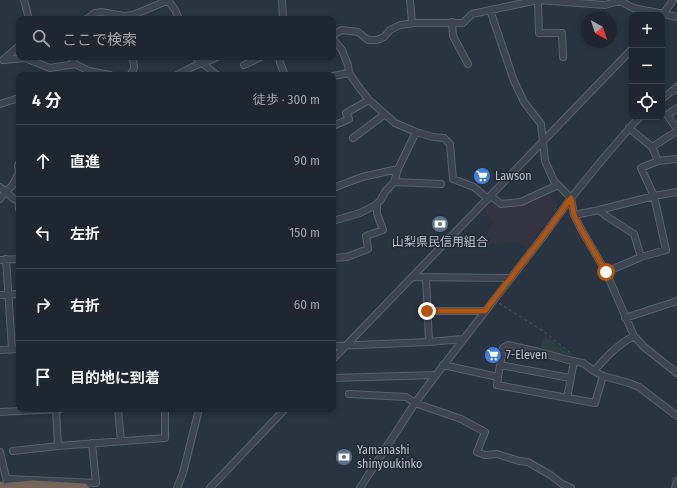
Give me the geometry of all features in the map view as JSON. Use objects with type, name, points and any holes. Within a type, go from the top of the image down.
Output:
[{"type":"highway","points":[[3,486],[33,485],[84,488]]},
{"type":"street","points":[[24,0],[28,16]]},
{"type":"street","points":[[128,16],[168,0],[178,16]]},
{"type":"street","points":[[282,0],[283,16]]},
{"type":"street","points":[[410,0],[412,23]]},
{"type":"street","points":[[336,33],[342,30],[358,32],[368,40],[377,40],[384,37],[390,30],[400,25],[412,23],[463,23],[472,14],[538,0],[588,2],[605,5],[620,2],[634,8],[651,12]]},
{"type":"street","points":[[538,0],[540,33],[562,33],[563,57]]},
{"type":"street","points":[[665,12],[673,0]]},
{"type":"street","points":[[490,10],[514,81],[524,102],[541,124],[545,161],[554,181],[571,198],[574,215],[606,272],[634,336],[644,347],[677,373]]},
{"type":"street","points":[[91,16],[95,13],[101,12],[119,16]]},
{"type":"street","points":[[665,15],[677,18]]},
{"type":"street","points":[[452,22],[453,36],[468,64]]},
{"type":"street","points":[[336,43],[342,50],[348,65],[349,73],[358,86],[369,100],[395,124],[433,137],[444,138],[450,144],[453,179],[474,187],[489,198],[501,204],[521,202],[558,185]]},
{"type":"street","points":[[2,60],[16,48]]},
{"type":"street","points":[[336,356],[629,52]]},
{"type":"street","points":[[2,60],[16,59]]},
{"type":"street","points":[[31,60],[50,68],[75,64]]},
{"type":"street","points":[[73,60],[75,64],[87,72]]},
{"type":"street","points":[[133,60],[135,67],[133,72]]},
{"type":"street","points":[[199,60],[213,72]]},
{"type":"street","points":[[183,72],[211,60]]},
{"type":"street","points":[[244,65],[255,60]]},
{"type":"street","points":[[280,60],[284,72]]},
{"type":"street","points":[[49,72],[50,68]]},
{"type":"street","points":[[336,75],[349,73]]},
{"type":"street","points":[[665,97],[677,87]]},
{"type":"street","points":[[0,104],[16,99]]},
{"type":"street","points":[[336,125],[349,119],[346,113],[369,100]]},
{"type":"street","points":[[652,147],[677,130],[667,115],[677,108]]},
{"type":"street","points":[[353,138],[385,114]]},
{"type":"street","points":[[360,488],[415,404],[443,365],[545,234],[571,198],[637,120]]},
{"type":"street","points":[[629,128],[652,147],[658,161]]},
{"type":"street","points":[[336,220],[360,213],[377,204],[394,182],[398,169],[416,132]]},
{"type":"street","points":[[606,272],[642,257],[666,250],[654,196],[641,168],[658,161],[677,159]]},
{"type":"street","points":[[336,187],[362,176],[398,169]]},
{"type":"street","points":[[0,198],[12,186],[16,179]]},
{"type":"street","points":[[394,182],[441,184]]},
{"type":"street","points":[[0,187],[16,200]]},
{"type":"street","points":[[574,215],[677,192]]},
{"type":"street","points":[[336,258],[347,257],[368,249],[366,236],[383,230],[377,214],[377,204]]},
{"type":"street","points":[[599,210],[634,234],[642,257]]},
{"type":"street","points":[[0,350],[16,349],[3,260],[16,259]]},
{"type":"street","points":[[412,277],[510,278]]},
{"type":"street","points":[[426,277],[429,342]]},
{"type":"street","points":[[0,295],[16,294]]},
{"type":"street","points":[[626,318],[677,301]]},
{"type":"street","points":[[427,311],[485,311]]},
{"type":"street","points":[[594,371],[623,342],[634,336]]},
{"type":"street","points":[[336,346],[464,339]]},
{"type":"street","points":[[603,376],[595,403],[497,385],[503,348],[508,345],[583,363],[603,376],[639,387],[677,416]]},
{"type":"street","points":[[567,398],[574,361]]},
{"type":"street","points":[[443,365],[498,377]]},
{"type":"street","points":[[500,365],[570,378]]},
{"type":"street","points":[[336,378],[436,375]]},
{"type":"street","points":[[349,394],[406,397],[415,404],[461,419],[485,432],[477,452],[497,454],[519,461],[528,462],[552,476],[562,484],[571,488]]},
{"type":"street","points":[[0,412],[16,411]]},
{"type":"street","points":[[56,412],[58,446]]},
{"type":"street","points":[[118,412],[121,441]]},
{"type":"street","points":[[13,451],[92,443],[166,438],[165,412]]},
{"type":"street","points":[[177,488],[183,473],[198,412]]},
{"type":"street","points":[[210,488],[282,412]]},
{"type":"street","points":[[0,452],[3,486],[96,482],[92,443]]},
{"type":"street","points":[[675,488],[677,481]]},
{"type":"path","points":[[494,300],[543,331],[583,363]]},
{"type":"shaded area","points":[[547,193],[559,205],[527,248],[516,242],[504,244],[481,243],[494,221],[484,212],[494,202],[497,205],[504,206]]},
{"type":"green space","points":[[545,335],[577,360],[540,349]]},
{"type":"place","name":"Lawson","points":[[482,176]]},
{"type":"place","name":"山梨県民信用組合","points":[[440,224]]},
{"type":"place","name":"7-Eleven","points":[[493,355]]},
{"type":"place","name":"Yamanashi shinyoukinko","points":[[344,457]]},
{"type":"route","points":[[427,311],[485,311],[571,198],[574,215],[606,272]]}]
